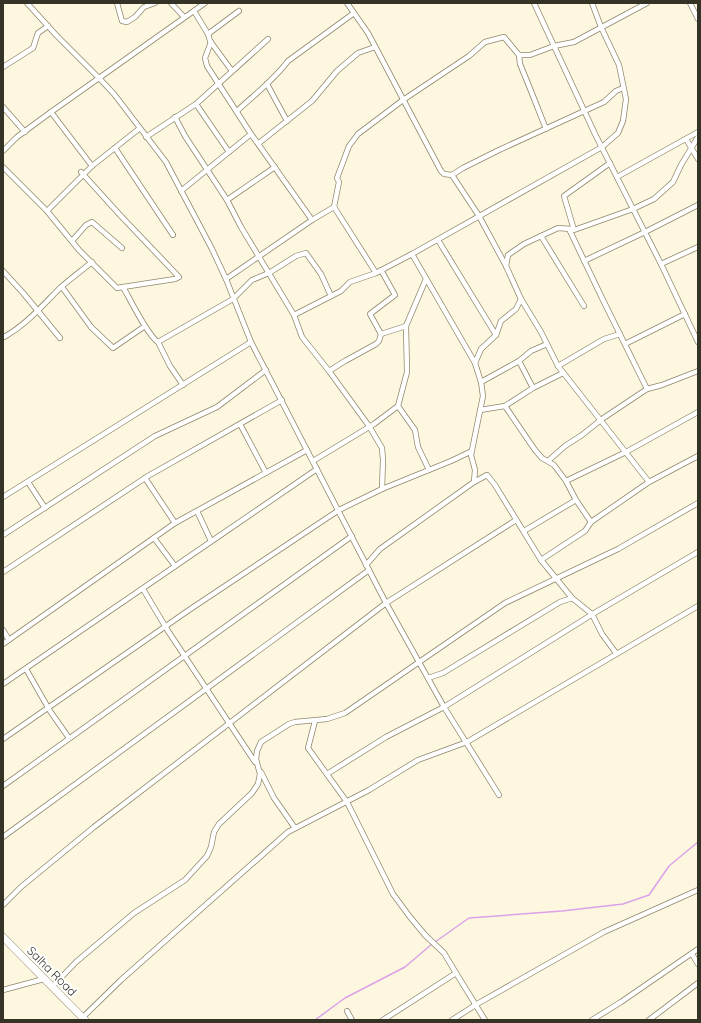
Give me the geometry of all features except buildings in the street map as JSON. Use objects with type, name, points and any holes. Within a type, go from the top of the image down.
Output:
[{"type":"main road","name":"Salha Road","points":[[3,937],[83,1019]]},
{"type":"street","points":[[27,3],[114,94],[166,162],[212,249],[252,342],[366,565],[444,707],[499,795]]},
{"type":"street","points":[[117,3],[122,21],[124,22],[127,22],[135,17],[143,5],[155,3]]},
{"type":"street","points":[[172,3],[184,17]]},
{"type":"street","points":[[347,3],[368,33],[441,171],[444,174],[452,175],[475,162],[604,102],[616,90],[623,88]]},
{"type":"street","points":[[534,3],[602,147],[661,264],[698,342]]},
{"type":"street","points":[[294,315],[341,291],[350,282],[376,273],[438,240],[602,147],[618,133],[623,121],[626,99],[623,81],[619,65],[601,27],[592,3]]},
{"type":"street","points":[[519,55],[530,55],[554,46],[574,42],[647,3]]},
{"type":"street","points":[[690,3],[698,19]]},
{"type":"street","points":[[3,151],[51,112],[194,11],[201,4]]},
{"type":"street","points":[[194,11],[208,34],[210,42],[232,71]]},
{"type":"street","points":[[208,34],[239,11]]},
{"type":"street","points":[[237,111],[288,61],[354,13]]},
{"type":"street","points":[[3,67],[33,48],[38,33],[48,26]]},
{"type":"street","points":[[376,273],[334,207],[339,182],[338,178],[349,146],[358,134],[403,100],[469,56],[486,42],[504,37],[519,55],[520,64],[546,129]]},
{"type":"street","points":[[146,137],[196,104],[268,39]]},
{"type":"street","points":[[210,42],[205,58],[207,66],[251,134],[312,220]]},
{"type":"street","points":[[258,143],[312,101],[337,71],[358,53],[375,47]]},
{"type":"street","points":[[266,84],[287,121]]},
{"type":"street","points":[[196,104],[230,152]]},
{"type":"street","points":[[3,108],[25,132]]},
{"type":"street","points":[[51,112],[92,166]]},
{"type":"street","points":[[175,117],[185,136],[227,200],[294,315],[302,337],[369,426],[382,448],[384,460],[382,489]]},
{"type":"street","points":[[47,211],[82,173],[140,128]]},
{"type":"street","points":[[617,177],[698,132]]},
{"type":"street","points":[[181,191],[251,134]]},
{"type":"street","points":[[506,266],[508,255],[524,244],[558,228],[572,229],[633,209],[654,199],[673,182],[681,165],[698,137]]},
{"type":"street","points":[[686,139],[698,159]]},
{"type":"street","points":[[116,148],[172,235]]},
{"type":"street","points":[[610,163],[564,196],[572,229],[584,261],[647,389]]},
{"type":"street","points":[[3,167],[47,211],[72,241],[117,288],[175,279],[179,277],[82,173]]},
{"type":"street","points":[[227,200],[275,167]]},
{"type":"street","points":[[452,175],[479,216],[558,366],[649,482]]},
{"type":"street","points":[[584,261],[698,205]]},
{"type":"street","points":[[226,279],[312,220],[334,207]]},
{"type":"street","points":[[72,241],[86,225],[92,222],[122,248]]},
{"type":"street","points":[[541,236],[584,306]]},
{"type":"street","points":[[438,240],[496,335]]},
{"type":"street","points":[[661,264],[698,247]]},
{"type":"street","points":[[158,342],[233,299],[252,280],[269,273],[296,256],[306,253],[321,274],[331,296]]},
{"type":"street","points":[[412,254],[475,363],[481,382],[483,396],[471,455],[475,470],[474,482]]},
{"type":"street","points":[[3,336],[4,337],[12,332],[38,311],[62,287],[92,262]]},
{"type":"street","points":[[329,371],[379,341],[381,334],[370,314],[395,295],[381,270]]},
{"type":"street","points":[[3,271],[60,338]]},
{"type":"street","points":[[313,461],[374,424],[398,406],[407,372],[406,326],[426,279]]},
{"type":"street","points":[[62,287],[91,327],[113,348],[145,326]]},
{"type":"street","points":[[123,287],[145,326],[158,342],[170,366],[183,385]]},
{"type":"street","points":[[475,363],[481,349],[496,335],[502,321],[516,309],[522,299]]},
{"type":"street","points":[[624,344],[684,314]]},
{"type":"street","points":[[381,334],[406,326]]},
{"type":"street","points":[[558,366],[604,339],[620,334]]},
{"type":"street","points":[[3,497],[252,342]]},
{"type":"street","points":[[481,382],[519,361],[531,351],[547,344]]},
{"type":"street","points":[[519,361],[533,388]]},
{"type":"street","points":[[3,535],[155,436],[217,407],[266,370]]},
{"type":"street","points":[[548,461],[565,446],[647,389],[662,385],[698,371]]},
{"type":"street","points":[[480,410],[505,406],[533,388],[563,373]]},
{"type":"street","points":[[3,572],[145,478],[282,400]]},
{"type":"street","points":[[398,406],[415,430],[418,447],[429,470]]},
{"type":"street","points":[[505,406],[534,450],[542,458],[554,465],[566,481],[576,500],[591,522]]},
{"type":"street","points":[[566,481],[626,452],[698,412]]},
{"type":"street","points":[[240,424],[266,473]]},
{"type":"street","points":[[3,644],[175,523],[307,450]]},
{"type":"street","points":[[3,739],[338,510],[382,489],[472,451]]},
{"type":"street","points":[[542,560],[585,531],[591,522],[649,482],[698,456]]},
{"type":"street","points":[[3,684],[317,469]]},
{"type":"street","points":[[366,565],[380,550],[474,482],[487,475],[495,485],[542,560],[572,598],[592,614],[602,634],[616,653]]},
{"type":"street","points":[[145,478],[175,523]]},
{"type":"street","points":[[28,482],[45,508]]},
{"type":"street","points":[[524,531],[576,500]]},
{"type":"street","points":[[52,987],[76,962],[134,913],[185,880],[207,856],[211,847],[214,832],[219,824],[257,788],[260,774],[256,763],[257,751],[261,742],[289,724],[333,718],[351,710],[505,603],[618,549],[698,503]]},
{"type":"street","points":[[198,511],[211,541]]},
{"type":"street","points":[[3,905],[21,887],[94,827],[386,603],[516,520]]},
{"type":"street","points":[[3,786],[352,536]]},
{"type":"street","points":[[154,538],[175,566]]},
{"type":"street","points":[[327,774],[386,738],[444,707],[592,614],[698,552]]},
{"type":"street","points":[[3,837],[369,570]]},
{"type":"street","points":[[143,589],[165,627],[256,763],[274,798],[295,828]]},
{"type":"street","points":[[428,678],[444,673],[560,602],[572,598]]},
{"type":"street","points":[[83,1019],[121,980],[288,832],[347,802],[418,760],[467,742],[698,606]]},
{"type":"street","points":[[3,630],[9,640]]},
{"type":"street","points":[[26,669],[48,708],[69,738]]},
{"type":"street","points":[[315,721],[308,748],[347,802],[393,894],[425,935],[444,953],[477,1004],[485,1020]]},
{"type":"street","points":[[452,1020],[477,1004],[604,932],[698,890]]},
{"type":"street","points":[[592,1020],[698,949]]},
{"type":"street","points":[[692,954],[698,964]]},
{"type":"street","points":[[383,1020],[456,973]]},
{"type":"street","points":[[3,990],[44,979]]},
{"type":"street","points":[[649,1020],[698,983]]},
{"type":"street","points":[[347,1011],[352,1020]]},
{"type":"waterway","points":[[435,942],[469,918],[562,911],[623,904],[649,895],[669,866],[698,842]]},
{"type":"waterway","points":[[315,1020],[345,998],[405,967],[432,944]]}]
